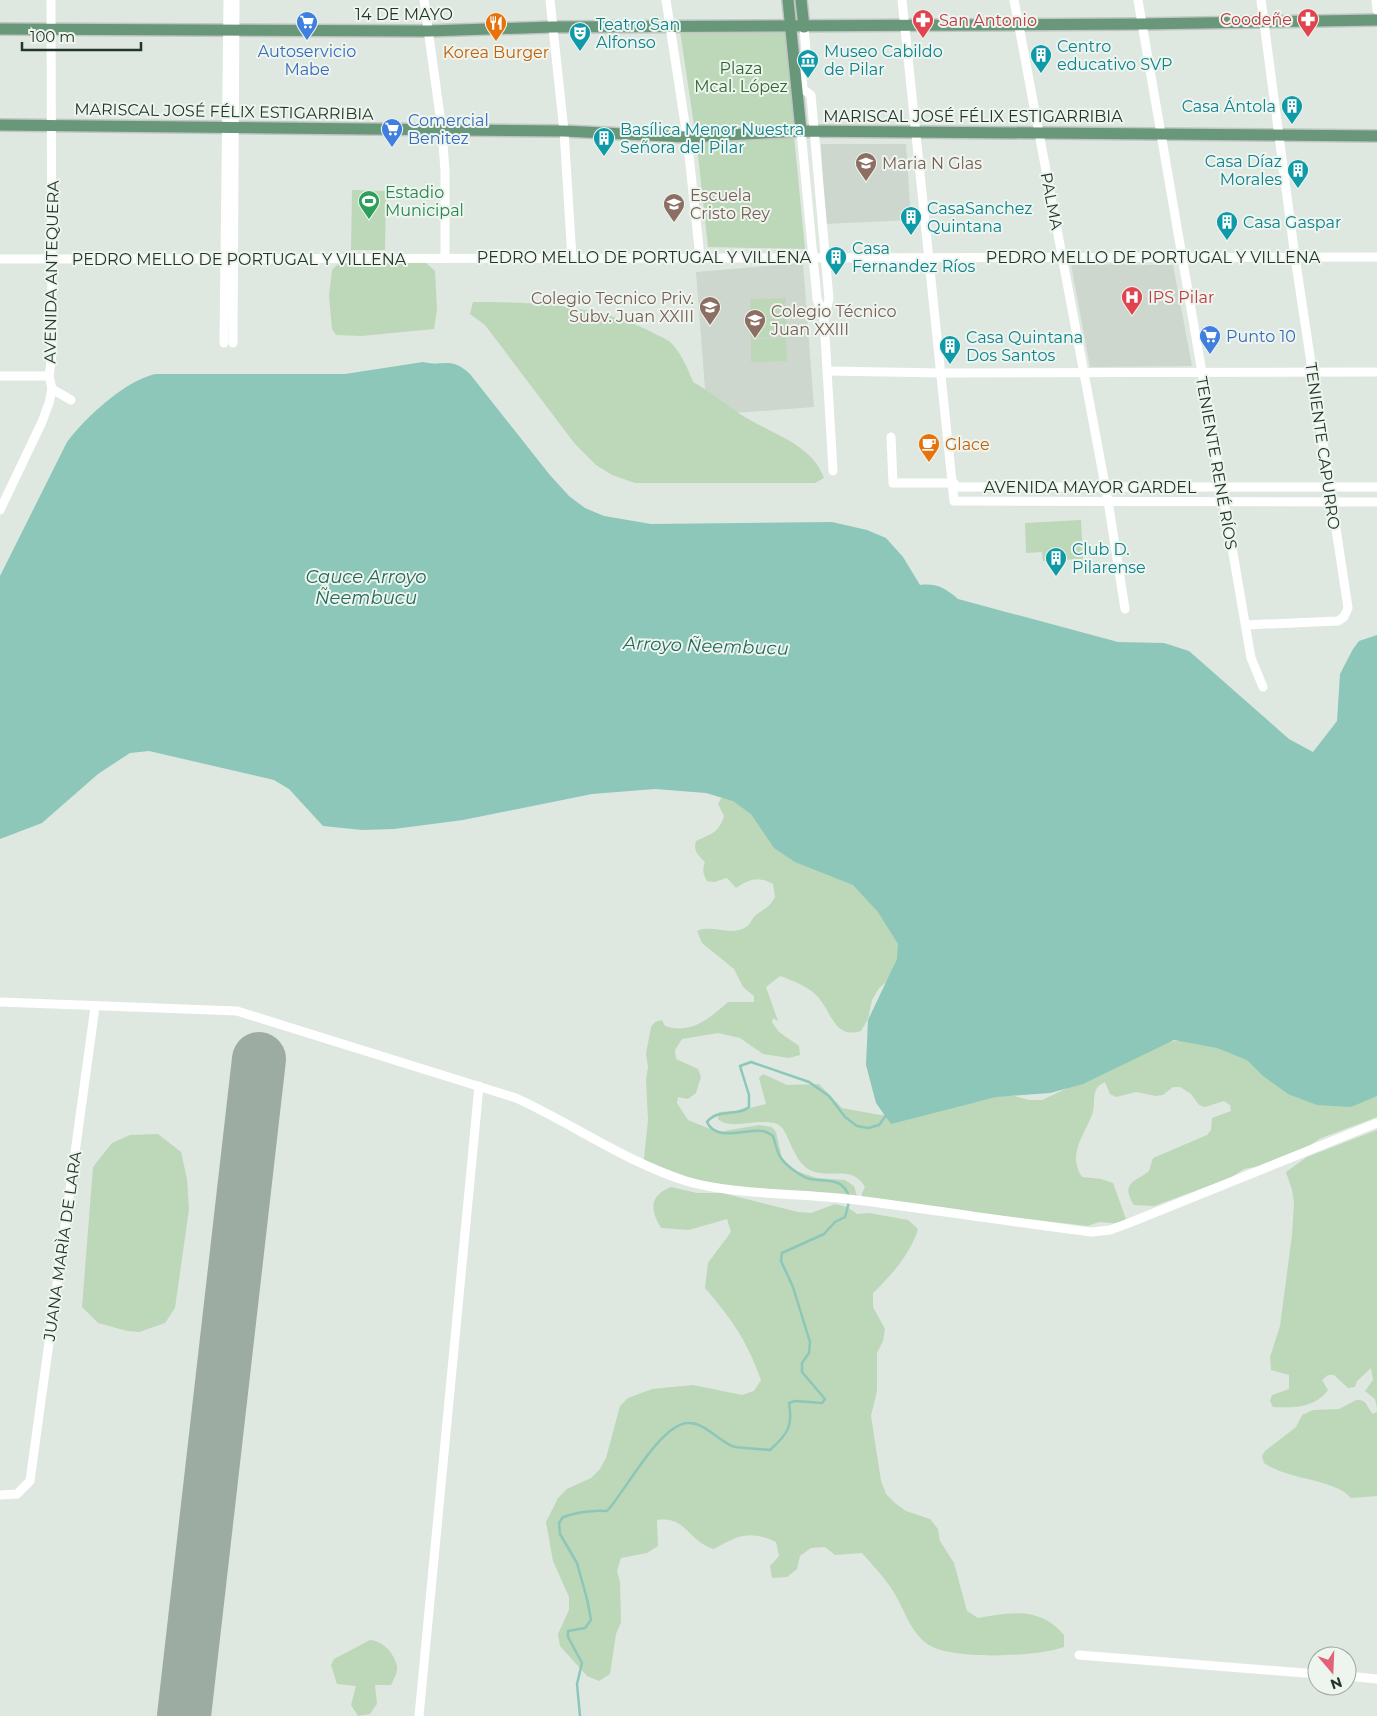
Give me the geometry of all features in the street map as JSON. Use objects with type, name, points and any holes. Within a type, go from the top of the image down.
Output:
[{"type":"main road","points":[[788,0],[801,131]]},
{"type":"main road","points":[[801,0],[804,26]]},
{"type":"main road","name":"14 DE MAYO","points":[[0,29],[428,31],[552,27],[791,27],[1377,20]]},
{"type":"main road","name":"MARISCAL JOSÉ FÉLIX ESTIGARRIBIA","points":[[0,125],[564,131],[687,138],[801,131],[1377,136]]},
{"type":"street","name":"AVENIDA ANTEQUERA","points":[[49,376],[52,354],[54,259],[54,30],[51,0]]},
{"type":"street","name":"AVENIDA ANTEQUERA","points":[[54,30],[57,0]]},
{"type":"street","points":[[228,0],[232,29]]},
{"type":"street","points":[[229,343],[232,29],[235,0]]},
{"type":"street","points":[[424,0],[442,130],[445,171],[445,258]]},
{"type":"street","points":[[550,0],[564,131],[572,258]]},
{"type":"street","points":[[666,0],[687,138],[700,257]]},
{"type":"street","points":[[902,0],[917,132],[928,257],[954,485]]},
{"type":"street","name":"PALMA","points":[[1014,0],[1108,501],[1125,610]]},
{"type":"street","name":"TENIENTE RENÉ RÍOS","points":[[1138,0],[1251,658],[1263,686]]},
{"type":"street","name":"TENIENTE CAPURRO","points":[[1246,625],[1338,621],[1348,608],[1328,487],[1295,257],[1261,0]]},
{"type":"street","points":[[1376,0],[1377,10]]},
{"type":"street","points":[[804,26],[807,63],[802,71],[802,80],[803,88],[811,95],[829,299],[824,319]]},
{"type":"street","points":[[801,131],[812,257],[817,299],[824,319],[829,371],[833,472]]},
{"type":"street","name":"PEDRO MELLO DE PORTUGAL Y VILLENA","points":[[0,259],[700,257],[1062,259],[1377,257]]},
{"type":"street","points":[[829,371],[942,373],[1377,372]]},
{"type":"street","points":[[0,376],[49,376],[52,388],[42,422],[0,510]]},
{"type":"street","points":[[52,388],[71,400]]},
{"type":"street","name":"AVENIDA MAYOR GARDEL","points":[[892,437],[894,483],[1105,487],[1377,487]]},
{"type":"street","name":"AVENIDA MAYOR GARDEL","points":[[954,485],[954,501],[1377,502]]},
{"type":"street","points":[[0,1002],[95,1006],[156,1006],[237,1011],[516,1098],[543,1110],[604,1145],[664,1173],[688,1181],[713,1186],[848,1200],[1092,1232],[1110,1230],[1377,1123]]},
{"type":"street","name":"JUANA MARÌA DE LARA","points":[[0,1494],[17,1494],[28,1486],[95,1006]]},
{"type":"street","points":[[419,1716],[480,1086]]},
{"type":"street","points":[[1079,1655],[1307,1673]]},
{"type":"street","points":[[1357,1677],[1377,1679]]},
{"type":"shaded area","name":"Maria N Glas","points":[[821,144],[906,144],[911,220],[825,224]]},
{"type":"shaded area","name":"Colegio Técnico Juan XXIII","points":[[803,263],[814,407],[707,415],[696,272]]},
{"type":"shaded area","name":"IPS Pilar","points":[[1071,264],[1173,265],[1192,366],[1090,367]]},
{"type":"green space","name":"Plaza Mcal. López","points":[[785,28],[794,125],[694,125],[680,31]]},
{"type":"green space","points":[[794,136],[805,249],[708,247],[696,137]]},
{"type":"green space","name":"Estadio Municipal","points":[[352,190],[386,191],[385,250],[351,250]]},
{"type":"green space","points":[[400,261],[426,263],[435,271],[437,310],[434,329],[361,336],[336,335],[332,329],[329,296],[332,270],[342,262],[361,264]]},
{"type":"green space","points":[[786,298],[786,317],[750,318],[750,299]]},
{"type":"green space","points":[[473,302],[543,304],[591,311],[636,325],[663,338],[671,343],[679,353],[693,382],[743,416],[803,450],[819,467],[824,478],[815,483],[635,483],[612,475],[596,465],[575,444],[485,325],[470,314]]},
{"type":"green space","points":[[786,318],[786,337],[751,338],[750,319]]},
{"type":"green space","points":[[786,338],[787,361],[751,362],[751,339]]},
{"type":"green space","points":[[1081,520],[1083,559],[1043,561],[1042,552],[1026,553],[1025,523]]},
{"type":"green space","points":[[724,793],[853,872],[904,946],[888,981],[879,988],[872,1000],[868,1019],[861,1031],[852,1033],[838,1027],[815,994],[807,988],[780,976],[766,987],[778,1021],[773,1018],[772,1022],[779,1032],[799,1046],[800,1055],[789,1058],[763,1054],[740,1038],[718,1033],[682,1039],[675,1050],[676,1059],[698,1069],[701,1077],[696,1093],[688,1099],[678,1097],[677,1103],[688,1120],[718,1132],[759,1125],[772,1127],[776,1132],[782,1158],[793,1170],[817,1178],[845,1180],[854,1186],[857,1196],[724,1187],[643,1168],[648,1120],[646,1080],[648,1067],[646,1054],[651,1027],[655,1022],[662,1020],[665,1026],[674,1028],[692,1027],[707,1019],[728,1002],[754,1002],[754,996],[743,987],[734,969],[702,943],[697,931],[703,929],[740,930],[748,926],[755,916],[769,906],[775,897],[773,884],[763,880],[758,879],[746,882],[736,888],[727,878],[714,882],[707,881],[706,879],[703,870],[705,862],[697,853],[695,844],[696,841],[714,832],[720,826],[724,816],[718,804]]},
{"type":"green space","points":[[1186,1040],[1377,1084],[1377,1117],[1321,1138],[1304,1149],[1259,1166],[1244,1169],[1230,1178],[1154,1206],[1134,1205],[1128,1192],[1129,1187],[1134,1181],[1149,1171],[1153,1158],[1207,1135],[1211,1130],[1212,1118],[1231,1111],[1230,1105],[1224,1101],[1205,1107],[1199,1105],[1191,1094],[1180,1087],[1173,1087],[1163,1095],[1156,1096],[1136,1092],[1116,1097],[1110,1094],[1105,1082],[1095,1092],[1092,1115],[1078,1145],[1076,1161],[1082,1177],[1101,1179],[1113,1183],[1126,1219],[1117,1223],[1099,1222],[1088,1226],[862,1199],[865,1187],[860,1180],[847,1174],[825,1174],[810,1170],[799,1159],[785,1131],[777,1124],[762,1122],[730,1124],[718,1119],[719,1112],[738,1111],[766,1104],[759,1078],[763,1074],[787,1085],[819,1084],[842,1108],[880,1115],[894,1114],[923,1105],[1010,1095],[1029,1100],[1042,1100],[1166,1042]]},
{"type":"green space","points":[[1377,1130],[1377,1408],[1375,1399],[1365,1391],[1373,1380],[1371,1368],[1357,1381],[1355,1387],[1348,1388],[1334,1375],[1328,1375],[1322,1380],[1328,1390],[1317,1400],[1303,1406],[1273,1407],[1270,1401],[1272,1395],[1289,1389],[1289,1375],[1271,1370],[1270,1357],[1280,1326],[1292,1235],[1294,1203],[1286,1172],[1307,1157]]},
{"type":"green space","points":[[158,1134],[181,1152],[187,1179],[189,1209],[175,1308],[165,1323],[139,1332],[127,1331],[98,1323],[82,1307],[93,1167],[112,1143],[130,1135]]},
{"type":"green space","points":[[671,1187],[697,1193],[722,1193],[798,1212],[811,1213],[835,1204],[847,1207],[857,1214],[869,1213],[908,1220],[918,1229],[911,1247],[900,1264],[873,1293],[873,1307],[885,1329],[883,1341],[877,1353],[877,1391],[871,1416],[881,1481],[886,1494],[895,1503],[906,1511],[930,1519],[938,1529],[940,1541],[954,1563],[967,1611],[978,1618],[1014,1613],[1035,1616],[1046,1620],[1064,1635],[1064,1647],[1016,1655],[975,1655],[940,1650],[929,1645],[916,1633],[894,1592],[862,1553],[835,1555],[825,1547],[811,1548],[800,1556],[797,1569],[787,1577],[772,1578],[770,1566],[779,1556],[776,1542],[751,1535],[737,1537],[714,1549],[698,1541],[681,1525],[667,1520],[657,1520],[658,1546],[647,1553],[621,1558],[617,1571],[620,1582],[621,1622],[616,1634],[610,1674],[599,1681],[587,1676],[560,1646],[558,1634],[569,1610],[569,1597],[553,1561],[546,1522],[558,1498],[567,1489],[591,1478],[600,1469],[606,1458],[620,1406],[628,1398],[652,1389],[693,1385],[742,1395],[754,1391],[761,1380],[750,1353],[738,1331],[705,1288],[708,1263],[731,1232],[727,1219],[689,1230],[661,1228],[655,1215],[655,1199]]},
{"type":"green space","points":[[1356,1400],[1365,1402],[1373,1414],[1377,1412],[1377,1496],[1351,1498],[1334,1487],[1274,1469],[1264,1463],[1262,1456],[1265,1451],[1296,1427],[1302,1415],[1313,1410],[1339,1409]]},
{"type":"green space","points":[[370,1640],[383,1645],[391,1652],[396,1661],[397,1671],[391,1685],[375,1685],[377,1704],[370,1714],[358,1716],[351,1705],[356,1686],[337,1684],[331,1665],[334,1659]]},
{"type":"water","name":"Cauce Arroyo Ñeembucu","points":[[423,362],[457,365],[470,374],[549,474],[569,496],[585,508],[604,516],[651,524],[832,522],[867,530],[886,538],[903,557],[920,585],[936,586],[945,589],[958,599],[1118,642],[1164,643],[1189,651],[1289,739],[1313,752],[1337,721],[1340,674],[1353,649],[1359,641],[1377,635],[1377,1096],[1351,1107],[1317,1105],[1288,1094],[1263,1076],[1247,1060],[1217,1048],[1174,1040],[1083,1084],[1050,1093],[996,1097],[891,1124],[876,1103],[866,1065],[868,1020],[897,959],[898,944],[878,912],[853,885],[795,862],[774,848],[751,814],[733,801],[706,793],[655,789],[592,794],[463,820],[394,829],[362,830],[323,826],[289,789],[274,780],[149,751],[130,753],[98,774],[42,823],[0,839],[0,576],[67,442],[75,432],[95,411],[119,392],[143,378],[155,374],[345,374]]},
{"type":"waterway","points":[[849,1197],[843,1186],[839,1183],[810,1179],[790,1168],[780,1156],[773,1136],[768,1133],[763,1131],[717,1132],[707,1122],[717,1115],[739,1112],[749,1107],[749,1095],[740,1066],[751,1062],[809,1082],[829,1096],[845,1117],[857,1126],[868,1128],[879,1125],[887,1114]]},
{"type":"waterway","points":[[580,1716],[577,1684],[582,1663],[568,1637],[568,1631],[585,1628],[591,1620],[577,1563],[560,1534],[559,1523],[563,1517],[574,1514],[590,1511],[607,1511],[655,1445],[678,1426],[689,1423],[695,1424],[732,1446],[770,1450],[788,1429],[790,1418],[789,1403],[795,1401],[822,1403],[825,1399],[802,1372],[802,1363],[809,1353],[810,1342],[793,1287],[781,1261],[782,1253],[824,1234],[835,1222],[845,1217],[849,1202]]},
{"type":"runway","points":[[184,1716],[259,1059]]},
{"type":"place","name":"Coodeñe","points":[[1308,38]]},
{"type":"place","name":"San Antonio","points":[[923,39]]},
{"type":"place","name":"Autoservicio Mabe","points":[[307,41]]},
{"type":"place","name":"Korea Burger","points":[[496,42]]},
{"type":"place","name":"Teatro San Alfonso","points":[[580,52]]},
{"type":"place","name":"Centro educativo SVP","points":[[1041,74]]},
{"type":"place","name":"Museo Cabildo de Pilar","points":[[808,79]]},
{"type":"place","name":"Casa Ántola","points":[[1292,125]]},
{"type":"place","name":"Comercial Benitez","points":[[392,148]]},
{"type":"place","name":"Basílica Menor Nuestra Señora del Pilar","points":[[604,157]]},
{"type":"place","name":"Maria N Glas","points":[[866,182]]},
{"type":"place","name":"Casa Díaz Morales","points":[[1298,189]]},
{"type":"place","name":"Estadio Municipal","points":[[369,220]]},
{"type":"place","name":"Escuela Cristo Rey","points":[[674,223]]},
{"type":"place","name":"CasaSanchez Quintana","points":[[911,236]]},
{"type":"place","name":"Casa Gaspar","points":[[1227,241]]},
{"type":"place","name":"Casa Fernandez Ríos","points":[[836,276]]},
{"type":"place","name":"IPS Pilar","points":[[1132,316]]},
{"type":"place","name":"Colegio Tecnico Priv. Subv. Juan XXIII","points":[[710,326]]},
{"type":"place","name":"Colegio Técnico Juan XXIII","points":[[755,339]]},
{"type":"place","name":"Punto 10","points":[[1210,355]]},
{"type":"place","name":"Casa Quintana Dos Santos","points":[[950,365]]},
{"type":"place","name":"Glace","points":[[929,463]]},
{"type":"place","name":"Club D. Pilarense","points":[[1056,577]]},
{"type":"water label","name":"Arroyo Ñeembucu","points":[[706,646]]}]
